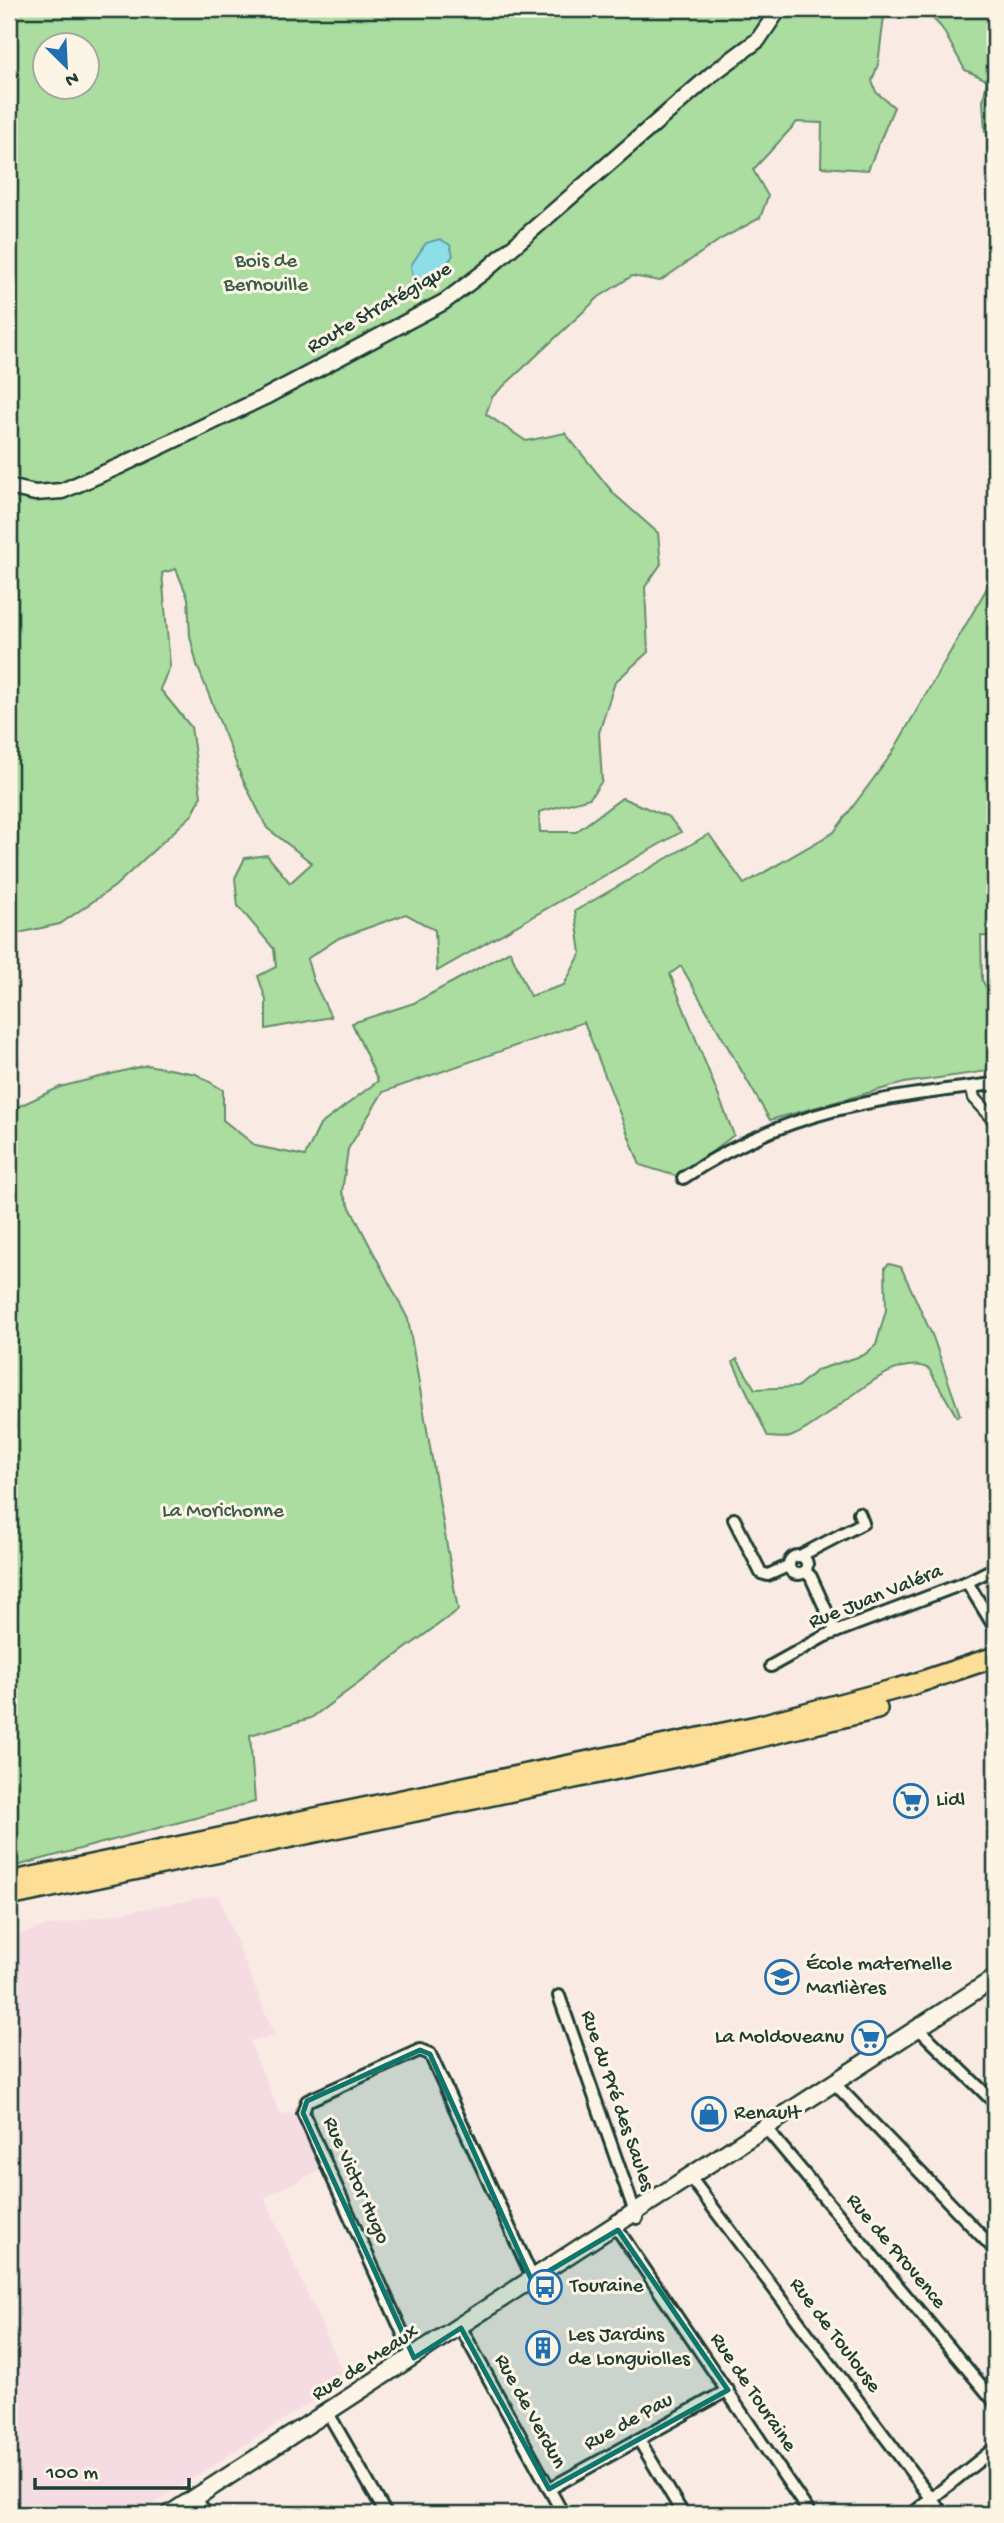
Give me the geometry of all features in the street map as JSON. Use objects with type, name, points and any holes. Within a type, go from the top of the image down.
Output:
[{"type":"highway","points":[[9,1882],[757,1726],[994,1662]]},
{"type":"highway","points":[[9,1896],[761,1739],[915,1698],[994,1662]]},
{"type":"main road","name":"Rue de Meaux","points":[[636,2214],[693,2181],[767,2129],[839,2089],[919,2031],[954,2015],[985,1991],[995,1978]]},
{"type":"main road","name":"Rue de Meaux","points":[[170,2514],[985,1991]]},
{"type":"street","name":"Route Stratégique","points":[[9,487],[35,493],[62,491],[265,397],[444,302],[485,271],[712,74],[758,40],[779,9]]},
{"type":"street","points":[[683,1178],[731,1147],[826,1110],[995,1084]]},
{"type":"street","points":[[972,1087],[974,1098],[995,1121]]},
{"type":"street","points":[[734,1519],[761,1573],[768,1575],[788,1566],[791,1558],[800,1556],[863,1523],[859,1513]]},
{"type":"street","points":[[800,1556],[807,1562],[805,1571]]},
{"type":"street","points":[[788,1566],[794,1573],[805,1571]]},
{"type":"street","name":"Rue Juan Valéra","points":[[771,1666],[836,1632],[967,1583],[995,1568]]},
{"type":"street","points":[[805,1571],[811,1577],[836,1632]]},
{"type":"street","points":[[967,1583],[995,1629]]},
{"type":"street","name":"Rue du Pré des Saules","points":[[559,1996],[636,2214]]},
{"type":"street","points":[[919,2031],[995,2103]]},
{"type":"street","name":"Rue Victor Hugo","points":[[414,2358],[303,2113],[307,2101],[420,2050],[430,2054],[534,2280]]},
{"type":"street","points":[[839,2089],[995,2250]]},
{"type":"street","name":"Rue de Provence","points":[[767,2129],[995,2402]]},
{"type":"street","name":"Rue de Toulouse","points":[[693,2181],[943,2514]]},
{"type":"street","name":"Rue de Touraine","points":[[616,2227],[810,2514]]},
{"type":"street","name":"Rue de Verdun","points":[[461,2328],[563,2514]]},
{"type":"street","name":"Rue de Pau","points":[[549,2489],[728,2390]]},
{"type":"street","points":[[328,2413],[386,2514]]},
{"type":"street","points":[[639,2440],[683,2514]]},
{"type":"street","points":[[912,2514],[995,2448]]},
{"type":"street","points":[[196,2498],[206,2514]]},
{"type":"highlighted area","points":[[420,2050],[430,2054],[532,2281],[618,2230],[728,2390],[549,2489],[461,2328],[414,2358],[303,2113],[307,2101]]},
{"type":"shaded area","points":[[218,1895],[274,2035],[249,2041],[280,2114],[296,2113],[321,2170],[264,2197],[346,2379],[138,2514],[9,2514],[9,1937],[38,1928]]},
{"type":"green space","name":"Bois de Bernouille","points":[[9,9],[885,9],[878,64],[872,81],[876,92],[894,107],[868,170],[821,167],[822,123],[797,122],[753,170],[768,196],[760,218],[721,239],[660,281],[632,276],[599,297],[492,397],[486,414],[526,441],[565,433],[614,494],[658,533],[661,564],[645,587],[648,652],[615,682],[599,733],[602,781],[590,798],[539,812],[540,832],[576,832],[622,798],[669,817],[681,832],[437,971],[435,930],[406,914],[339,938],[307,959],[313,980],[331,1017],[266,1029],[266,1000],[258,976],[276,967],[274,949],[238,906],[235,878],[245,858],[267,855],[290,883],[312,863],[267,828],[242,778],[197,665],[190,636],[188,598],[176,569],[162,573],[170,666],[160,689],[191,727],[201,796],[193,814],[114,887],[60,924],[9,935]]},
{"type":"green space","points":[[924,9],[995,9],[995,132],[985,131],[983,101],[987,80],[965,70],[942,28]]},
{"type":"green space","name":"La Morichonne","points":[[995,574],[995,937],[981,936],[982,980],[995,1003],[995,1070],[904,1083],[770,1120],[681,966],[670,974],[734,1135],[679,1177],[640,1165],[584,1022],[383,1092],[348,1149],[342,1192],[408,1319],[458,1610],[311,1718],[250,1735],[255,1802],[9,1868],[9,1111],[60,1087],[147,1065],[196,1074],[223,1090],[223,1120],[256,1146],[305,1156],[320,1125],[378,1081],[352,1023],[414,1003],[510,951],[530,996],[564,985],[581,953],[575,911],[709,834],[744,884],[834,832],[891,755]]},
{"type":"green space","points":[[889,1264],[901,1267],[933,1337],[960,1415],[957,1417],[929,1369],[913,1365],[896,1369],[878,1378],[822,1418],[788,1438],[768,1437],[733,1362],[737,1359],[755,1389],[797,1387],[817,1370],[864,1355],[876,1345],[886,1310],[885,1267]]},
{"type":"water","points":[[440,239],[450,245],[453,255],[439,277],[419,286],[413,279],[411,265],[426,243]]},
{"type":"place","name":"Lidl","points":[[911,1801]]},
{"type":"place","name":"École maternelle Marlières","points":[[782,1977]]},
{"type":"place","name":"La Moldoveanu","points":[[869,2038]]},
{"type":"place","name":"Renault","points":[[709,2114]]},
{"type":"place","name":"Touraine","points":[[545,2287]]},
{"type":"place","name":"Les Jardins de Longuiolles","points":[[543,2348]]}]
